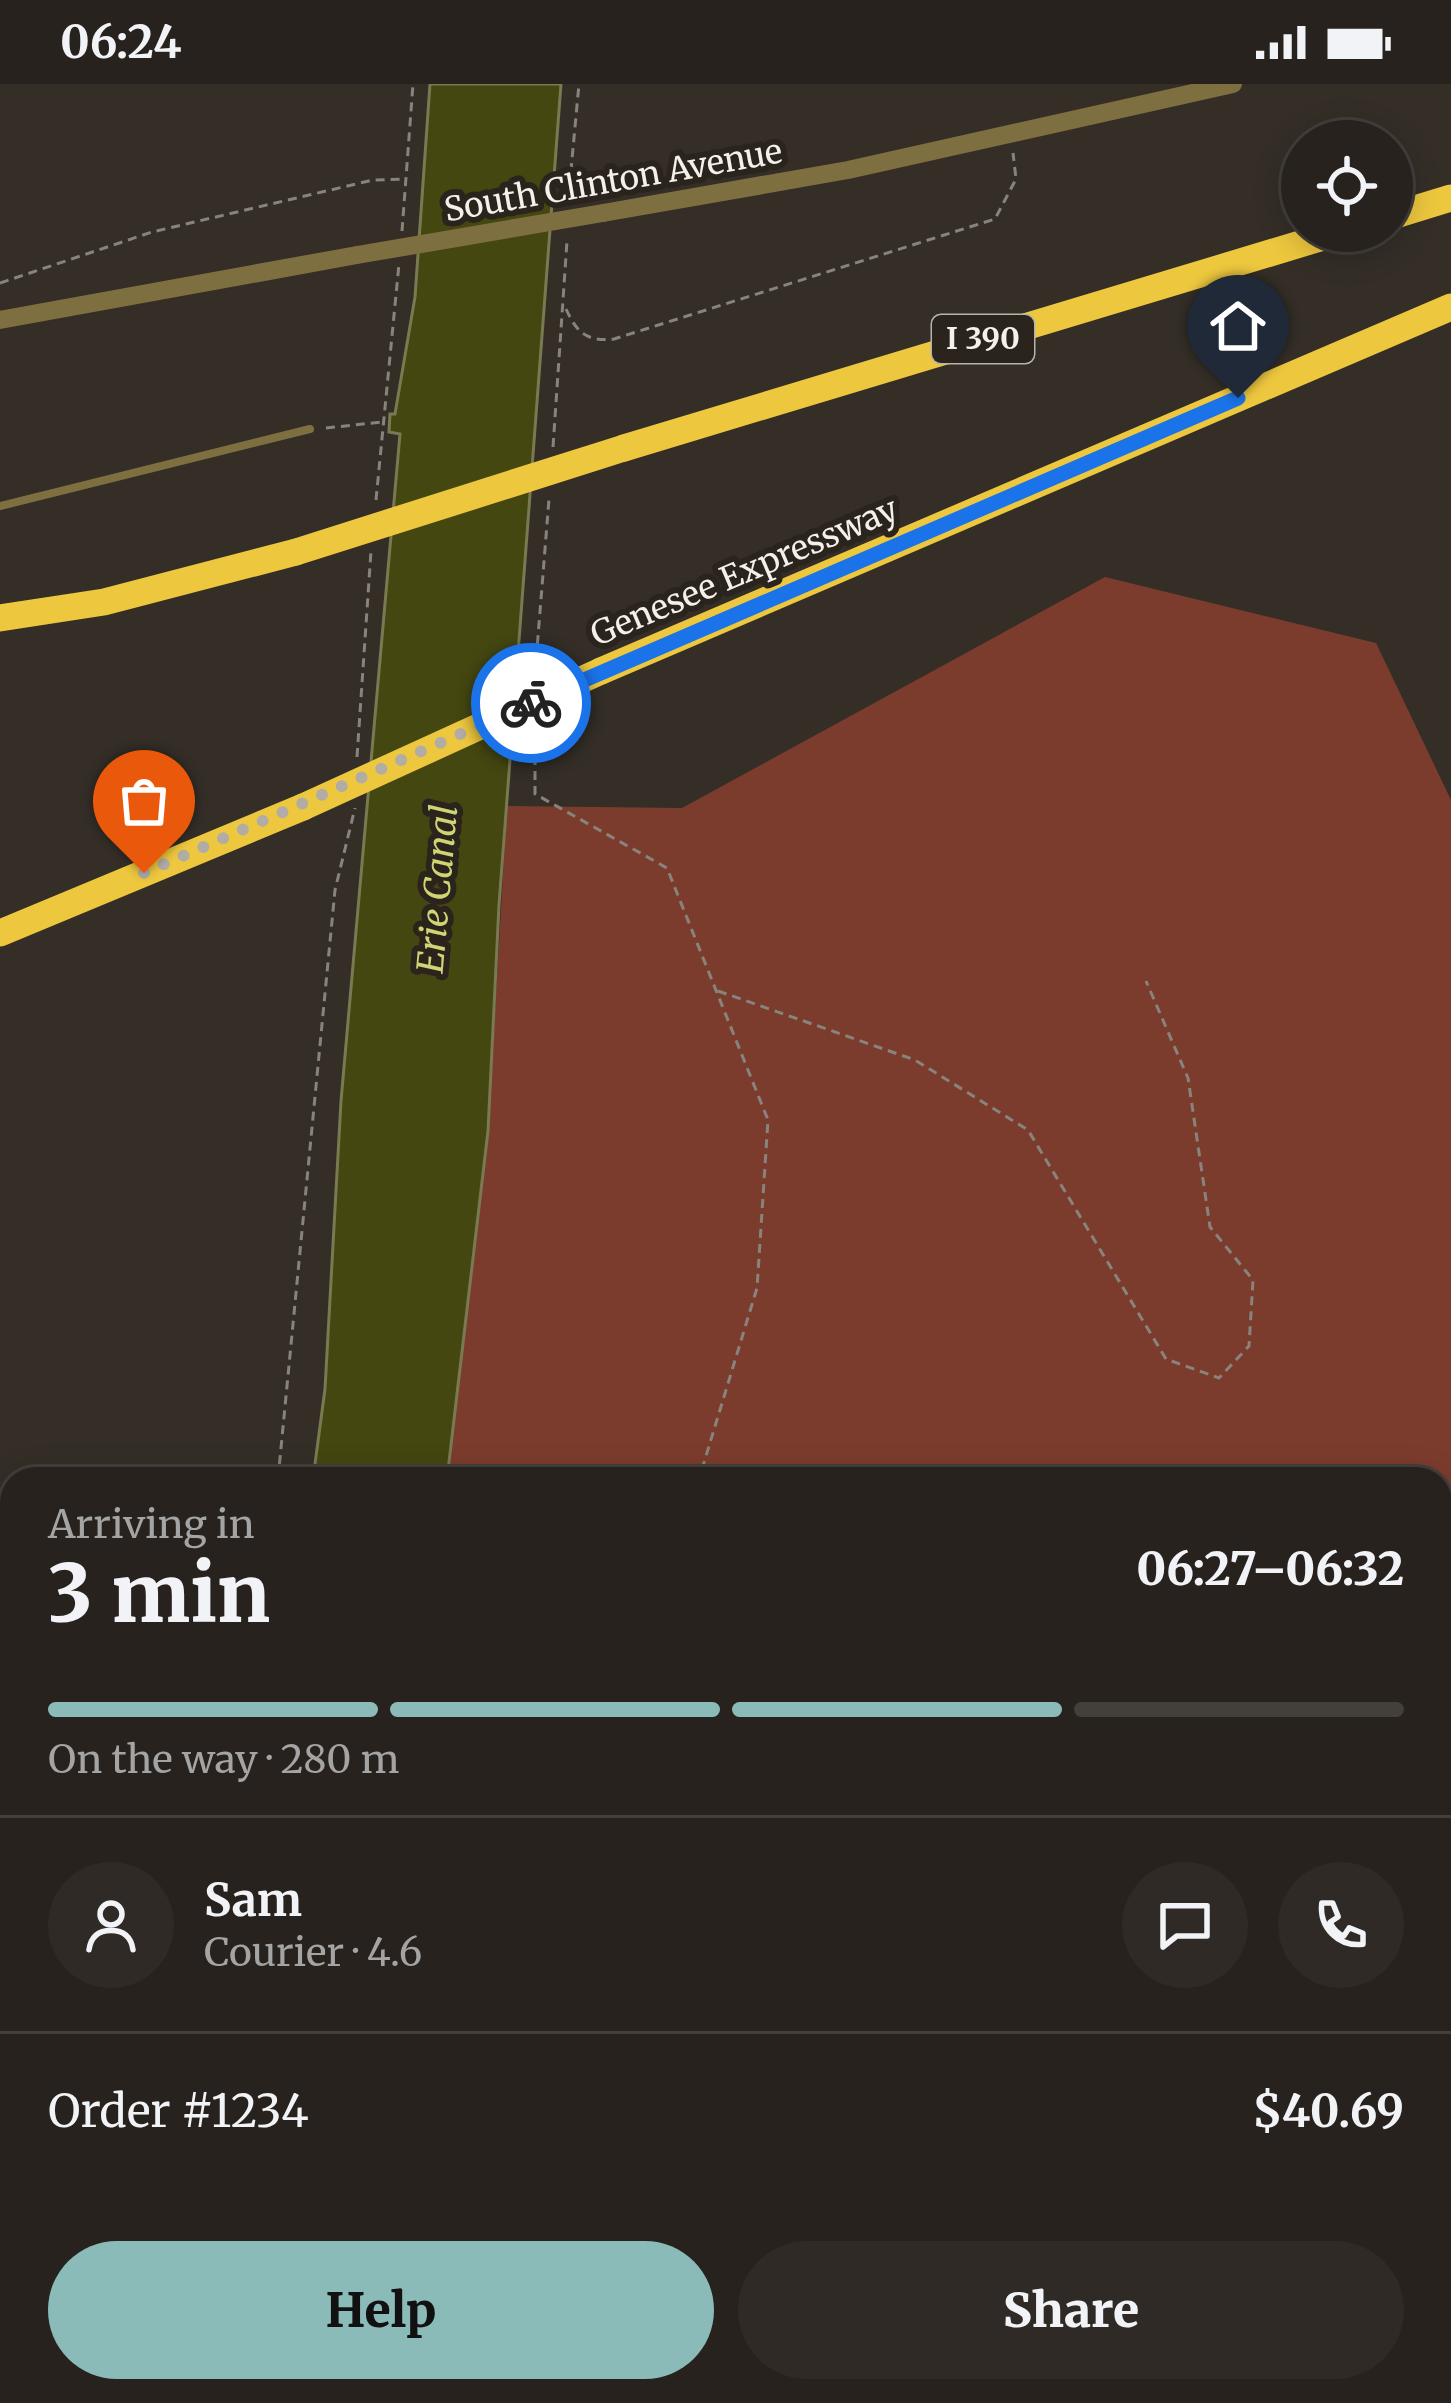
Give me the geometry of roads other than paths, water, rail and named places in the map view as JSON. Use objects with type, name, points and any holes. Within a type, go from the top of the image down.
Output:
[{"type":"highway","points":[[1413,210],[1451,198]]},
{"type":"highway","name":"I 390","points":[[0,618],[104,602],[296,552],[1281,249]]},
{"type":"highway","name":"Genesee Expressway","points":[[0,933],[303,807],[601,671],[1451,308]]},
{"type":"street","name":"South Clinton Avenue","points":[[0,320],[848,170],[1233,84]]},
{"type":"lane","points":[[0,506],[310,429]]},
{"type":"water","name":"Erie Canal","points":[[430,84],[561,84],[499,905],[488,1131],[448,1467],[315,1467],[325,1389],[341,1101],[400,434],[389,432],[390,414],[395,414],[415,297]]}]
